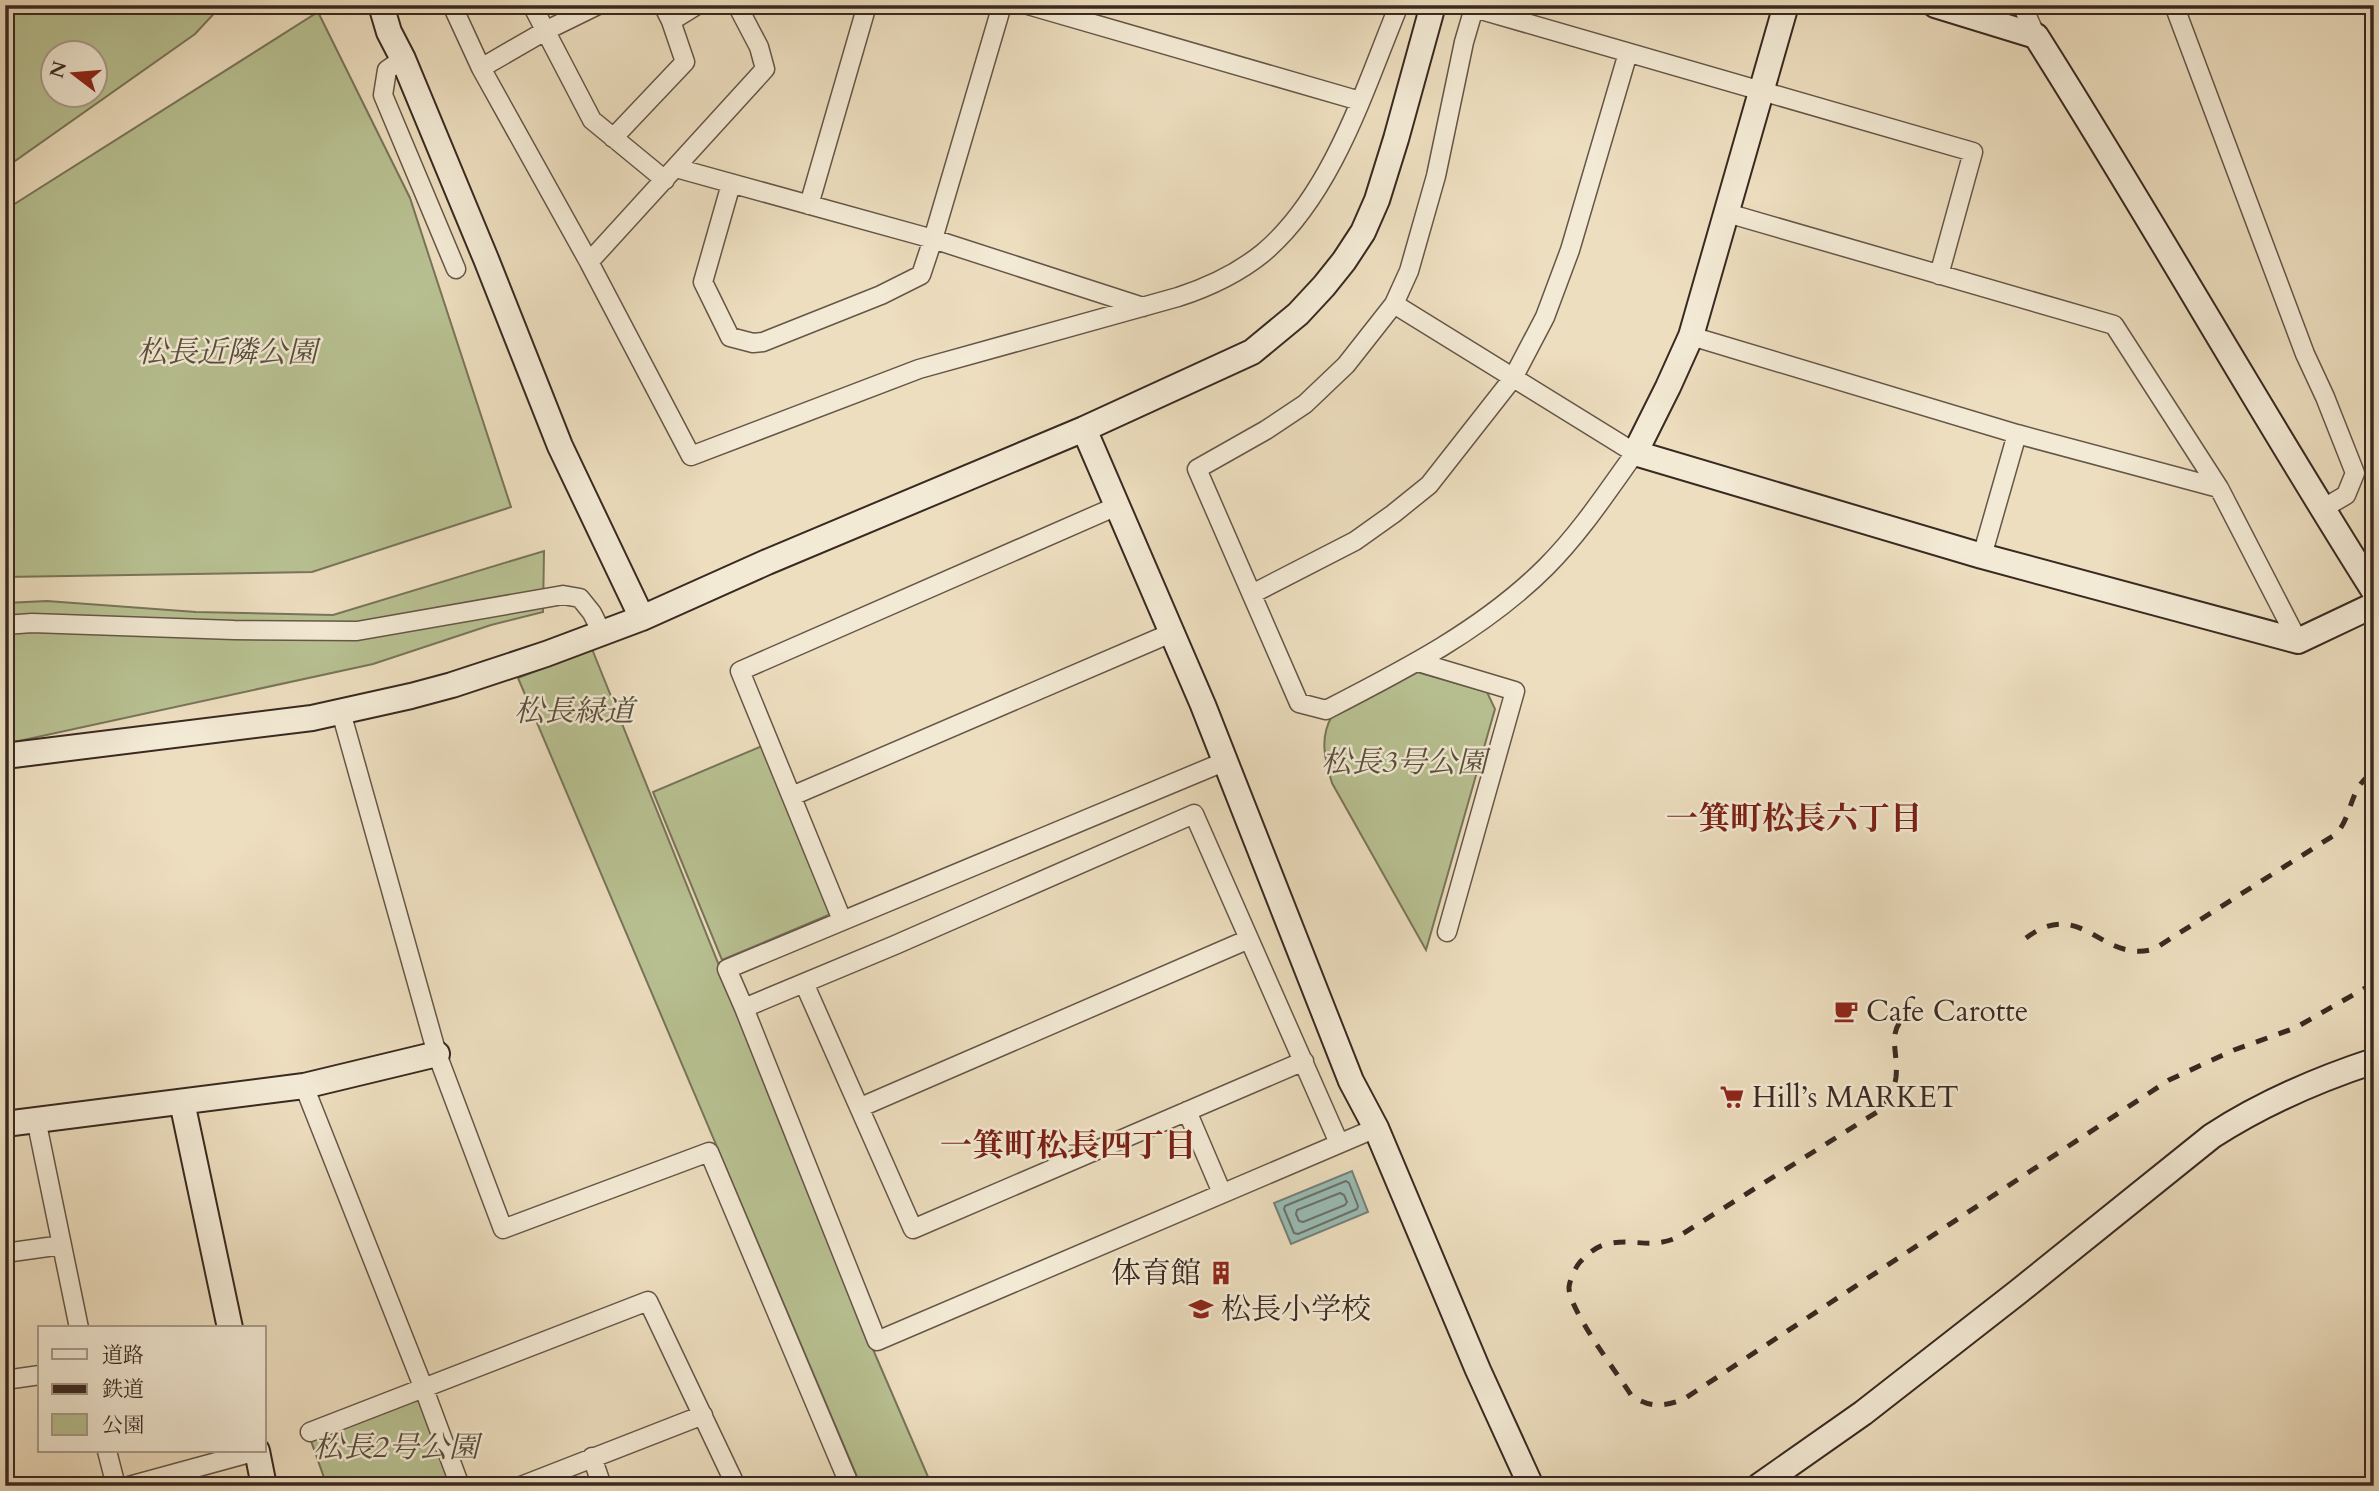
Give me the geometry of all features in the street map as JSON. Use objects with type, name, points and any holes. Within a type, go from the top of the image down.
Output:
[{"type":"street","points":[[381,5],[389,32],[403,59],[486,259],[560,446],[642,618]]},
{"type":"street","points":[[452,5],[481,68],[589,262],[691,456],[919,369],[1212,286],[1239,270],[1276,241],[1319,185],[1360,101],[1399,5]]},
{"type":"street","points":[[532,5],[592,120],[613,138],[670,174],[731,184],[933,239],[1143,307]]},
{"type":"street","points":[[481,68],[597,5]]},
{"type":"street","points":[[613,138],[685,62],[667,13],[697,5]]},
{"type":"street","points":[[589,262],[765,69],[759,47],[737,5]]},
{"type":"street","points":[[809,205],[867,5]]},
{"type":"street","points":[[731,184],[702,282],[730,337],[741,341],[763,342],[881,295],[922,275],[1002,5]]},
{"type":"street","points":[[1028,5],[1360,101]]},
{"type":"street","points":[[5,756],[313,718],[452,685],[642,618],[767,562],[1084,429],[1252,352],[1298,314],[1324,286],[1363,232],[1377,200],[1433,5]]},
{"type":"street","points":[[1787,5],[1762,93],[1727,213],[1690,336],[1635,453],[1598,505],[1546,566],[1508,600],[1418,662],[1326,710],[1298,703],[1197,469],[1266,430],[1304,404],[1346,365],[1394,304],[1412,260],[1436,176],[1464,42],[1474,8],[1762,93],[1973,152],[1939,275]]},
{"type":"street","points":[[1935,5],[2036,36]]},
{"type":"street","points":[[2022,5],[2036,36],[2374,591]]},
{"type":"street","points":[[2174,5],[2305,354],[2355,473],[2346,495],[2322,509]]},
{"type":"street","points":[[1252,594],[1355,541],[1429,485],[1513,378],[1545,317],[1570,250],[1628,53]]},
{"type":"street","points":[[403,59],[387,70],[383,95],[456,269]]},
{"type":"street","points":[[1727,213],[2114,324],[2219,488],[2298,640]]},
{"type":"street","points":[[1394,304],[1635,453],[1982,556],[2298,640],[2374,604]]},
{"type":"street","points":[[1690,336],[2017,434],[2219,488]]},
{"type":"street","points":[[1084,429],[1226,761],[1351,1081],[1376,1128],[1478,1370],[1531,1486]]},
{"type":"street","points":[[1982,556],[2017,434]]},
{"type":"street","points":[[842,920],[740,671],[1117,506]]},
{"type":"street","points":[[5,625],[32,623],[234,631],[357,631],[563,595],[580,598],[592,613],[602,633]]},
{"type":"street","points":[[792,796],[1171,633]]},
{"type":"street","points":[[1418,662],[1515,691],[1447,932]]},
{"type":"street","points":[[341,712],[437,1054],[503,1229],[709,1152],[850,1486]]},
{"type":"street","points":[[1226,761],[727,969],[877,1341],[1376,1128]]},
{"type":"street","points":[[744,1008],[1194,814],[1339,1143]]},
{"type":"street","points":[[860,1107],[1249,939]]},
{"type":"street","points":[[804,983],[913,1229],[1304,1061]]},
{"type":"street","points":[[5,1124],[304,1086],[437,1054]]},
{"type":"street","points":[[1759,1486],[1863,1413],[2212,1136],[2288,1093],[2374,1061]]},
{"type":"street","points":[[304,1086],[460,1486]]},
{"type":"street","points":[[182,1102],[230,1326]]},
{"type":"street","points":[[1187,1111],[1222,1193]]},
{"type":"street","points":[[36,1119],[79,1326]]},
{"type":"street","points":[[5,1253],[62,1245]]},
{"type":"street","points":[[310,1432],[648,1301],[736,1486]]},
{"type":"street","points":[[5,1380],[38,1375]]},
{"type":"street","points":[[521,1486],[703,1415]]},
{"type":"street","points":[[107,1452],[116,1486]]},
{"type":"street","points":[[129,1486],[253,1452]]},
{"type":"street","points":[[257,1452],[264,1486]]},
{"type":"street","points":[[592,1457],[602,1486]]},
{"type":"green space","points":[[5,5],[222,5],[195,34],[108,95],[108,38],[38,38],[38,108],[90,108],[5,168]]},
{"type":"green space","name":"松長近隣公園","points":[[318,12],[410,198],[511,507],[312,572],[5,577],[5,210]]},
{"type":"green space","points":[[544,551],[543,612],[491,625],[373,664],[5,744],[5,603],[47,601],[196,612],[333,615]]},
{"type":"green space","name":"松長緑道","points":[[592,649],[875,1354],[932,1486],[861,1486],[518,678]]},
{"type":"green space","name":"松長3号公園","points":[[1417,672],[1487,692],[1495,709],[1426,950],[1332,783],[1324,749],[1332,716]]},
{"type":"green space","points":[[762,746],[831,914],[722,960],[653,792]]},
{"type":"green space","name":"松長2号公園","points":[[420,1397],[453,1486],[327,1486],[310,1438]]},
{"type":"water","points":[[1352,1171],[1368,1212],[1291,1244],[1274,1203]]},
{"type":"railway","points":[[2026,938],[2045,927],[2062,924],[2077,927],[2120,948],[2136,951],[2154,949],[2336,834],[2346,819],[2355,793],[2374,772]]},
{"type":"railway","points":[[1917,1007],[1899,1023],[1894,1039],[1895,1082],[1890,1096],[1877,1112],[1676,1238],[1658,1243],[1607,1244],[1592,1251],[1578,1264],[1569,1287],[1576,1310],[1631,1395],[1657,1405],[1684,1399],[2169,1080],[2234,1050],[2295,1028],[2374,983]]},
{"type":"place","name":"Cafe Carotte","points":[[1846,1011]]},
{"type":"place","name":"Hill’s MARKET","points":[[1732,1097]]},
{"type":"place","name":"体育館","points":[[1221,1273]]},
{"type":"place","name":"松長小学校","points":[[1201,1309]]},
{"type":"district","name":"一箕町松長六丁目","points":[[1794,818]]},
{"type":"district","name":"一箕町松長四丁目","points":[[1068,1145]]}]
